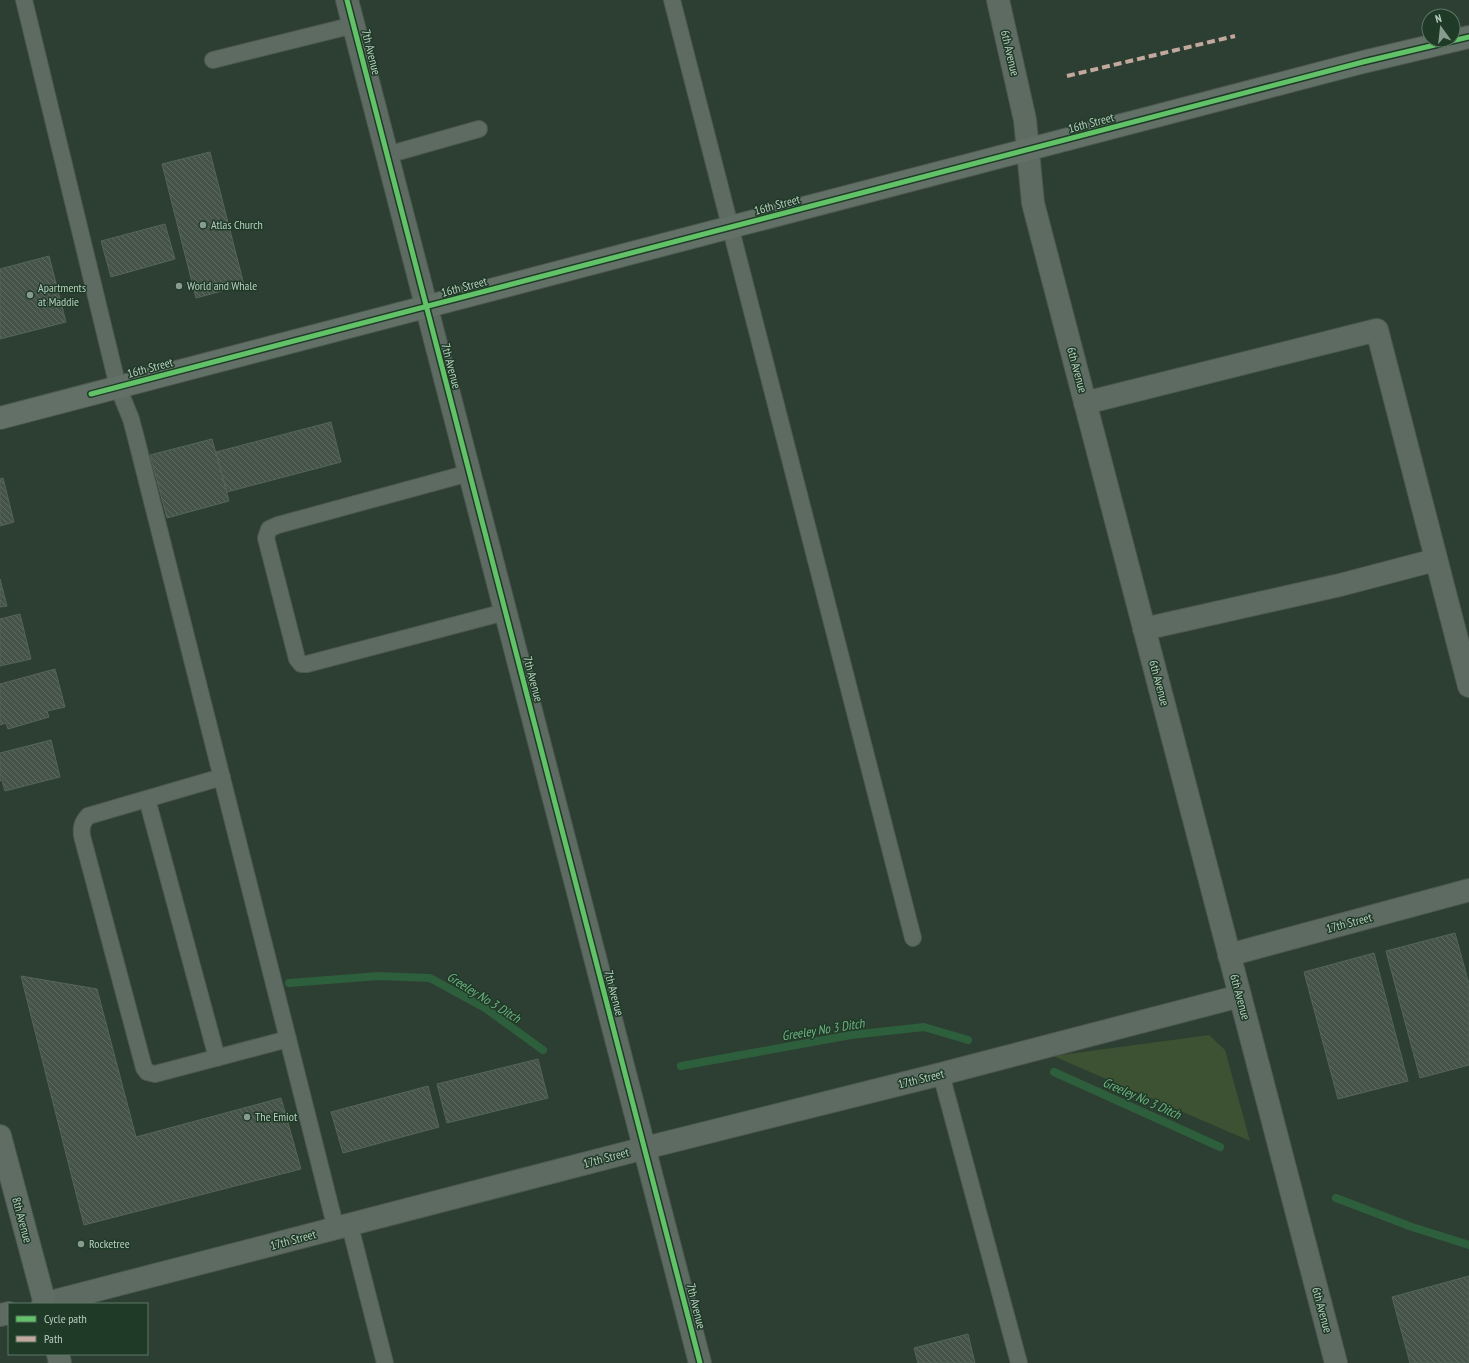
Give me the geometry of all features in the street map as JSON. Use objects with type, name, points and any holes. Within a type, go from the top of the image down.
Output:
[{"type":"main road","name":"16th Street","points":[[0,418],[1363,62],[1469,37]]},
{"type":"main road","name":"8th Avenue","points":[[0,1136],[3,1161],[44,1303]]},
{"type":"street","name":"7th Avenue","points":[[347,0],[700,1363]]},
{"type":"street","name":"6th Avenue","points":[[998,0],[1025,120],[1034,203],[1336,1363]]},
{"type":"street","points":[[1085,403],[1377,330],[1435,560],[1469,686]]},
{"type":"street","points":[[1144,629],[1340,585],[1435,560]]},
{"type":"street","name":"17th Street","points":[[1229,955],[1469,890]]},
{"type":"street","name":"17th Street","points":[[48,1303],[1240,996]]},
{"type":"lane","points":[[24,0],[118,387],[131,419],[288,1039],[343,1227],[385,1363]]},
{"type":"lane","points":[[672,0],[913,938]]},
{"type":"lane","points":[[213,60],[354,25]]},
{"type":"lane","points":[[387,155],[479,129]]},
{"type":"lane","points":[[469,472],[278,525],[270,529],[266,538],[296,659],[301,664],[307,664],[505,612]]},
{"type":"lane","points":[[222,778],[88,816],[83,821],[81,828],[142,1060],[147,1072],[155,1074],[288,1039]]},
{"type":"lane","points":[[147,799],[217,1058]]},
{"type":"lane","points":[[941,1074],[1019,1363]]},
{"type":"green space","points":[[1209,1035],[1225,1050],[1250,1141],[1053,1056]]},
{"type":"building","name":"Atlas Church","points":[[210,152],[244,285],[196,298],[162,164]]},
{"type":"building","points":[[165,224],[175,259],[111,277],[101,241]]},
{"type":"building","name":"Apartments at Maddie","points":[[49,256],[66,322],[0,339],[0,269]]},
{"type":"building","points":[[331,422],[341,462],[227,492],[216,452]]},
{"type":"building","points":[[212,439],[229,501],[167,518],[150,455]]},
{"type":"building","points":[[3,478],[14,522],[0,526],[0,479]]},
{"type":"building","points":[[0,579],[7,606],[0,607]]},
{"type":"building","points":[[20,614],[31,659],[0,666],[0,619]]},
{"type":"building","points":[[55,669],[65,707],[47,711],[49,717],[8,729],[6,723],[0,725],[0,684]]},
{"type":"building","points":[[51,740],[60,777],[5,791],[2,780],[0,781],[0,753]]},
{"type":"building","points":[[1455,933],[1469,984],[1469,1065],[1420,1078],[1386,951]]},
{"type":"building","points":[[1374,953],[1408,1081],[1338,1099],[1304,972]]},
{"type":"building","name":"The Emiot","points":[[21,976],[97,989],[136,1137],[281,1098],[301,1169],[84,1225]]},
{"type":"building","points":[[538,1059],[548,1098],[447,1123],[437,1084]]},
{"type":"building","points":[[428,1086],[439,1127],[343,1153],[331,1112]]},
{"type":"building","points":[[1469,1276],[1469,1363],[1410,1363],[1392,1297]]},
{"type":"building","points":[[968,1334],[975,1363],[918,1363],[914,1348]]},
{"type":"waterway","name":"Greeley No 3 Ditch","points":[[289,983],[379,976],[430,978],[485,1008],[543,1050]]},
{"type":"waterway","name":"Greeley No 3 Ditch","points":[[681,1066],[851,1035],[924,1027],[968,1040]]},
{"type":"waterway","name":"Greeley No 3 Ditch","points":[[1054,1072],[1220,1147]]},
{"type":"waterway","name":"Greeley No 3 Ditch","points":[[1336,1198],[1412,1227],[1469,1245]]},
{"type":"marked path","points":[[1067,76],[1235,36]]},
{"type":"cycle path","points":[[347,0],[700,1363]]},
{"type":"cycle path","points":[[91,394],[1363,62],[1469,37]]},
{"type":"place","name":"Atlas Church","points":[[203,225]]},
{"type":"place","name":"World and Whale","points":[[179,286]]},
{"type":"place","name":"Apartments at Maddie","points":[[30,295]]},
{"type":"place","name":"The Emiot","points":[[247,1117]]},
{"type":"place","name":"Rocketree","points":[[81,1244]]}]
